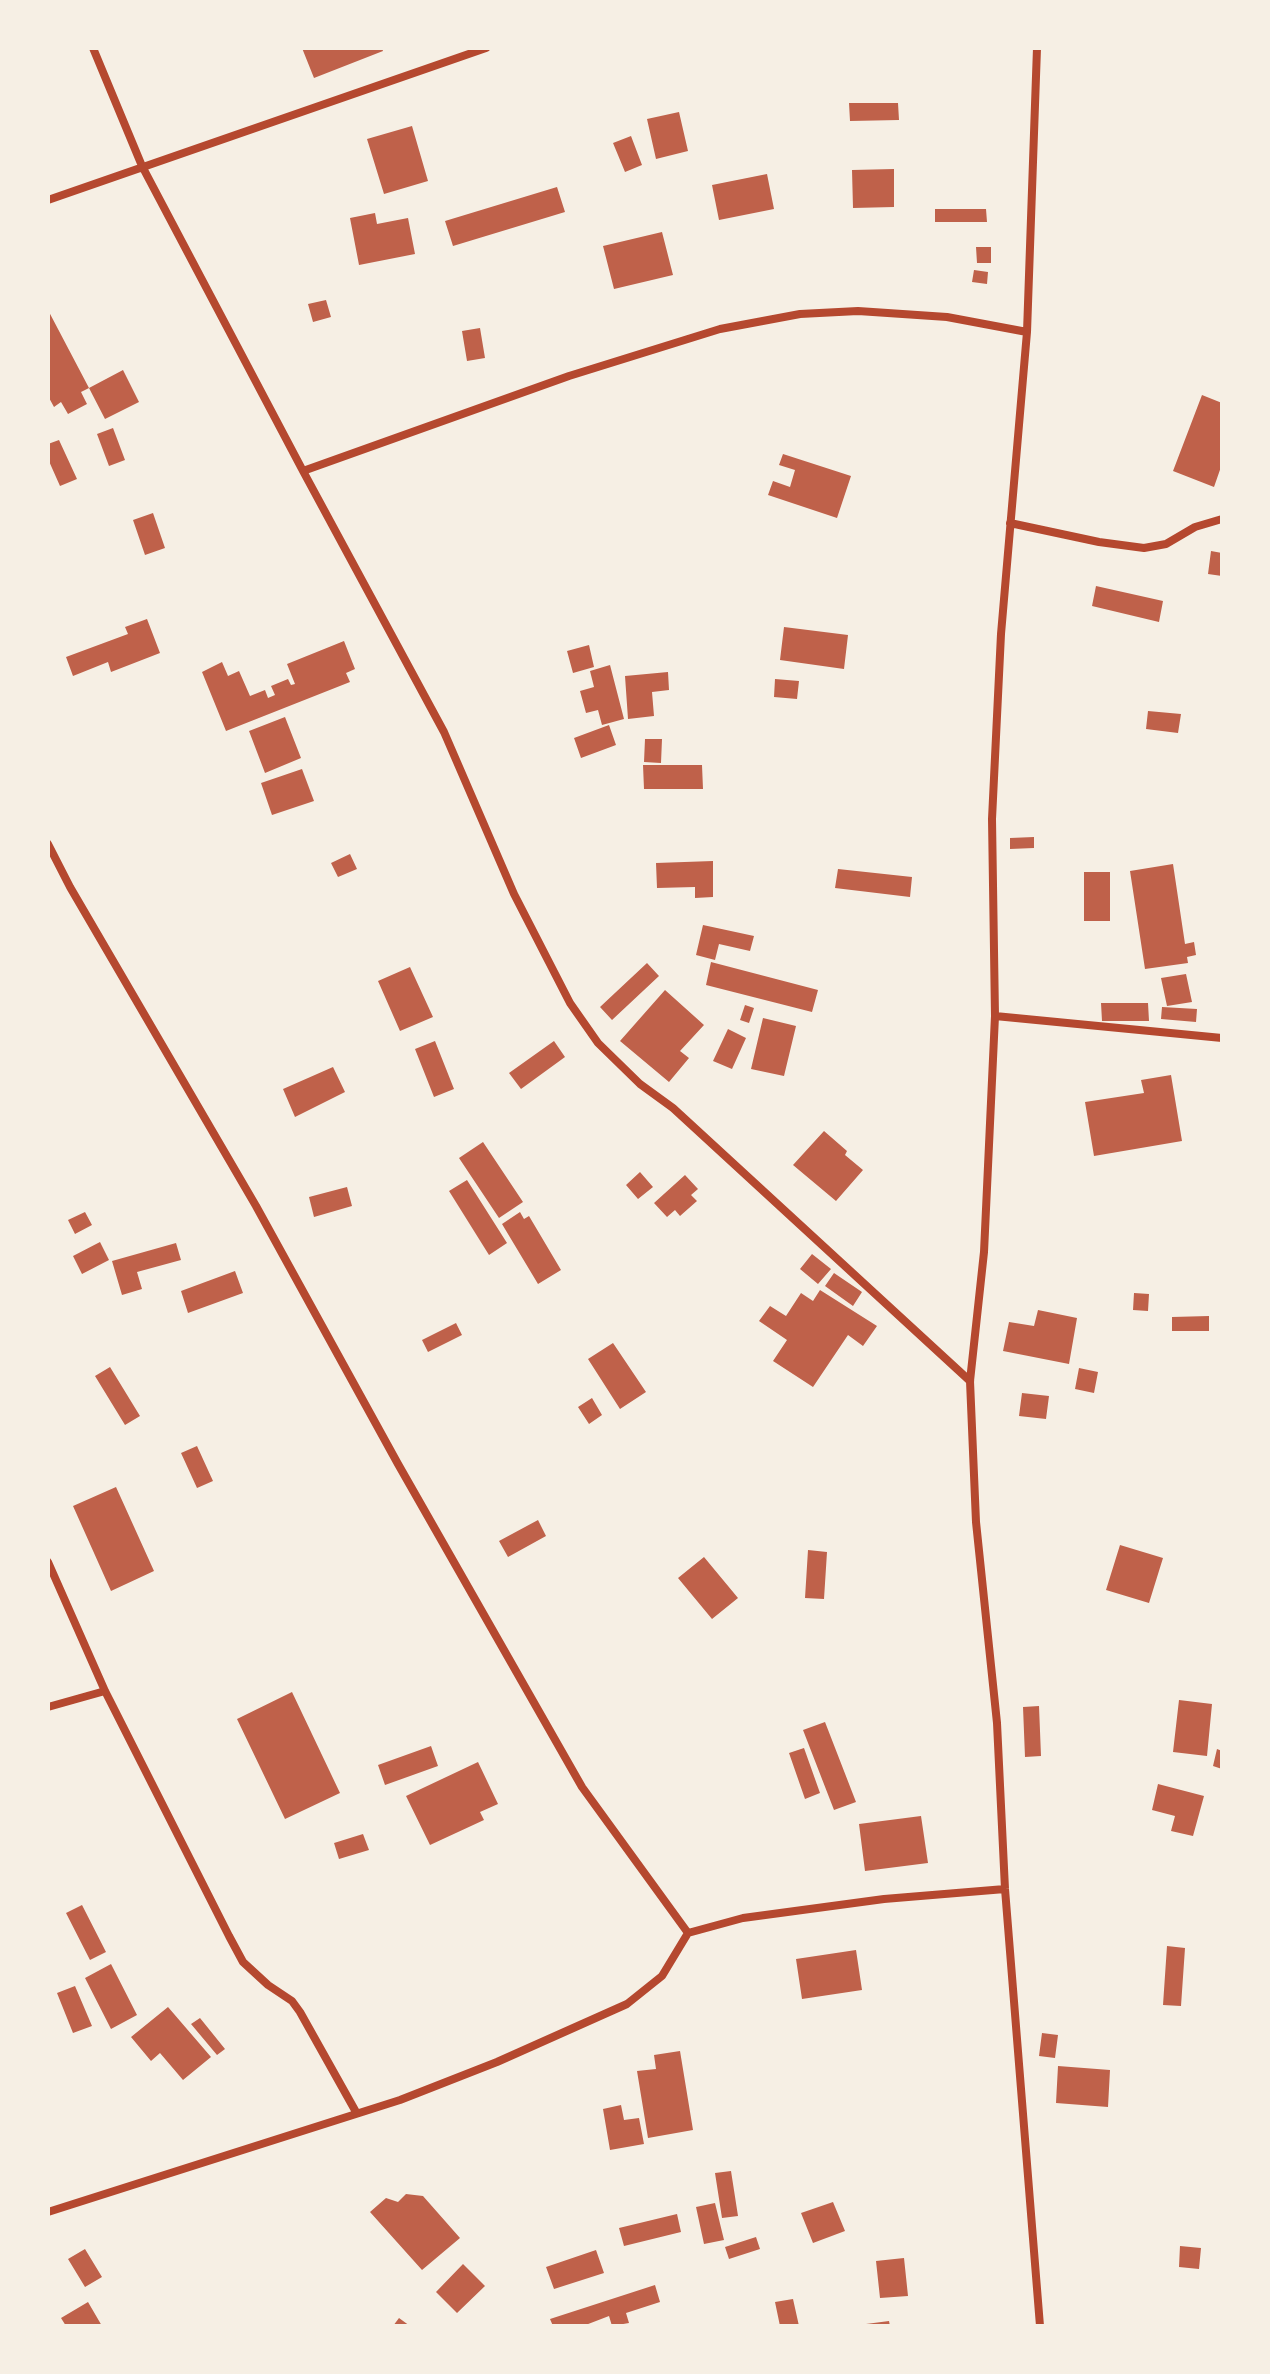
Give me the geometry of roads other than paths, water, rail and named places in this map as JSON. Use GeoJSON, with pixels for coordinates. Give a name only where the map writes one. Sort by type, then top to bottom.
{"type":"FeatureCollection","features":[{"type":"Feature","properties":{"kind":"street"},"geometry":{"type":"LineString","coordinates":[[93,48],[142,166],[444,732],[514,894],[570,1003],[598,1043],[640,1084],[673,1108],[970,1381]]}},
{"type":"Feature","properties":{"kind":"street"},"geometry":{"type":"LineString","coordinates":[[48,200],[486,48]]}},
{"type":"Feature","properties":{"kind":"street"},"geometry":{"type":"LineString","coordinates":[[1037,48],[1027,332],[1001,634],[992,819],[995,1016],[984,1252],[970,1381],[976,1522],[997,1723],[1005,1889],[1040,2326]]}},
{"type":"Feature","properties":{"kind":"street"},"geometry":{"type":"LineString","coordinates":[[303,471],[569,376],[720,329],[800,314],[858,311],[947,317],[1027,332]]}},
{"type":"Feature","properties":{"kind":"street"},"geometry":{"type":"LineString","coordinates":[[1010,523],[1144,548],[1166,544],[1195,527],[1222,519]]}},
{"type":"Feature","properties":{"kind":"street"},"geometry":{"type":"LineString","coordinates":[[48,844],[256,1206],[582,1787],[688,1933]]}},
{"type":"Feature","properties":{"kind":"street"},"geometry":{"type":"LineString","coordinates":[[995,1016],[1222,1038]]}},
{"type":"Feature","properties":{"kind":"street"},"geometry":{"type":"LineString","coordinates":[[48,1562],[105,1691],[243,1962],[268,1985],[292,2001],[356,2112]]}},
{"type":"Feature","properties":{"kind":"street"},"geometry":{"type":"LineString","coordinates":[[48,1707],[105,1691]]}},
{"type":"Feature","properties":{"kind":"street"},"geometry":{"type":"LineString","coordinates":[[48,2212],[445,2084],[627,2004],[662,1976],[688,1933],[743,1918],[884,1899],[1005,1889]]}}]}
